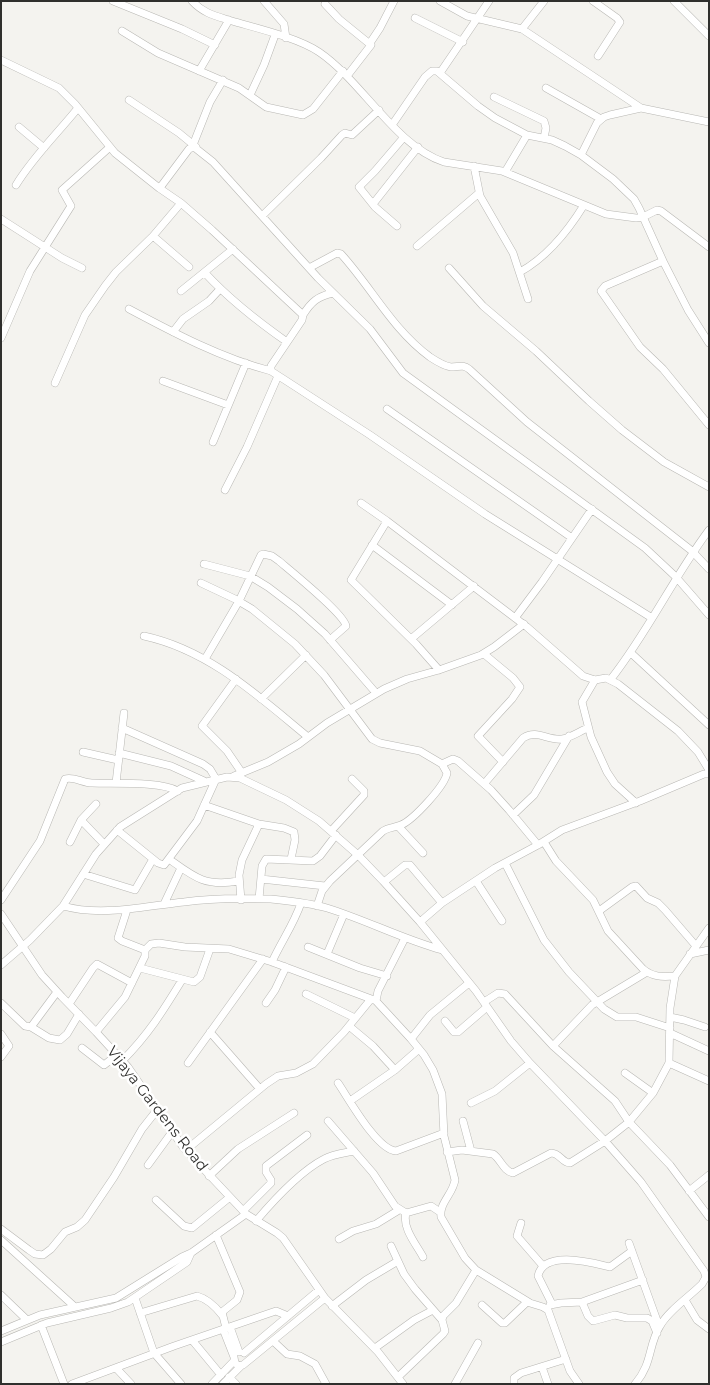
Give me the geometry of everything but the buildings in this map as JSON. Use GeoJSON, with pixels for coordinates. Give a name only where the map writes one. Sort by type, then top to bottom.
{"type":"FeatureCollection","features":[{"type":"Feature","properties":{"kind":"street"},"geometry":{"type":"LineString","coordinates":[[192,1],[208,14],[286,38],[317,51],[345,73],[404,137],[436,159],[505,172],[606,214],[636,218],[661,211],[709,247]]}},
{"type":"Feature","properties":{"kind":"street"},"geometry":{"type":"LineString","coordinates":[[264,1],[284,24],[286,38]]}},
{"type":"Feature","properties":{"kind":"street"},"geometry":{"type":"LineString","coordinates":[[122,31],[158,53],[223,80],[250,95],[266,107],[305,115],[370,49],[370,43],[394,1]]}},
{"type":"Feature","properties":{"kind":"street"},"geometry":{"type":"LineString","coordinates":[[440,1],[467,16],[522,29],[641,108],[709,122]]}},
{"type":"Feature","properties":{"kind":"street"},"geometry":{"type":"LineString","coordinates":[[440,73],[490,1]]}},
{"type":"Feature","properties":{"kind":"street"},"geometry":{"type":"LineString","coordinates":[[522,29],[544,1]]}},
{"type":"Feature","properties":{"kind":"street"},"geometry":{"type":"LineString","coordinates":[[592,1],[620,22],[598,56]]}},
{"type":"Feature","properties":{"kind":"street"},"geometry":{"type":"LineString","coordinates":[[674,1],[709,36]]}},
{"type":"Feature","properties":{"kind":"street"},"geometry":{"type":"LineString","coordinates":[[118,2],[215,45]]}},
{"type":"Feature","properties":{"kind":"street"},"geometry":{"type":"LineString","coordinates":[[325,4],[339,19],[370,43]]}},
{"type":"Feature","properties":{"kind":"street"},"geometry":{"type":"LineString","coordinates":[[415,18],[463,42]]}},
{"type":"Feature","properties":{"kind":"street"},"geometry":{"type":"LineString","coordinates":[[199,71],[229,20]]}},
{"type":"Feature","properties":{"kind":"street"},"geometry":{"type":"LineString","coordinates":[[250,95],[275,35]]}},
{"type":"Feature","properties":{"kind":"street"},"geometry":{"type":"LineString","coordinates":[[1,60],[59,88],[110,147],[159,188],[181,203],[303,315]]}},
{"type":"Feature","properties":{"kind":"street"},"geometry":{"type":"LineString","coordinates":[[392,125],[425,77],[434,71],[440,73],[495,118],[527,135],[544,138],[581,154],[613,179],[634,200],[688,310],[709,343]]}},
{"type":"Feature","properties":{"kind":"street"},"geometry":{"type":"LineString","coordinates":[[159,188],[189,149],[195,146],[210,102],[223,80]]}},
{"type":"Feature","properties":{"kind":"street"},"geometry":{"type":"LineString","coordinates":[[546,88],[601,119]]}},
{"type":"Feature","properties":{"kind":"street"},"geometry":{"type":"LineString","coordinates":[[494,97],[544,121],[546,128],[544,138]]}},
{"type":"Feature","properties":{"kind":"street"},"geometry":{"type":"LineString","coordinates":[[129,100],[179,133],[213,162],[309,268],[370,329],[398,368],[408,377],[645,548],[676,578],[709,615]]}},
{"type":"Feature","properties":{"kind":"street"},"geometry":{"type":"LineString","coordinates":[[16,185],[32,160],[78,108]]}},
{"type":"Feature","properties":{"kind":"street"},"geometry":{"type":"LineString","coordinates":[[581,154],[601,119],[641,108]]}},
{"type":"Feature","properties":{"kind":"street"},"geometry":{"type":"LineString","coordinates":[[262,216],[342,135],[345,133],[352,135],[378,110]]}},
{"type":"Feature","properties":{"kind":"street"},"geometry":{"type":"LineString","coordinates":[[19,127],[44,148]]}},
{"type":"Feature","properties":{"kind":"street"},"geometry":{"type":"LineString","coordinates":[[505,172],[527,135]]}},
{"type":"Feature","properties":{"kind":"street"},"geometry":{"type":"LineString","coordinates":[[397,226],[359,189],[359,185],[375,171],[404,137]]}},
{"type":"Feature","properties":{"kind":"street"},"geometry":{"type":"LineString","coordinates":[[1,338],[24,284],[45,246],[71,206],[62,190],[110,147]]}},
{"type":"Feature","properties":{"kind":"street"},"geometry":{"type":"LineString","coordinates":[[373,204],[418,147]]}},
{"type":"Feature","properties":{"kind":"street"},"geometry":{"type":"LineString","coordinates":[[474,166],[483,204],[513,253],[528,299]]}},
{"type":"Feature","properties":{"kind":"street"},"geometry":{"type":"LineString","coordinates":[[417,246],[479,193]]}},
{"type":"Feature","properties":{"kind":"street"},"geometry":{"type":"LineString","coordinates":[[54,383],[80,326],[94,302],[111,278],[153,236],[181,203]]}},
{"type":"Feature","properties":{"kind":"street"},"geometry":{"type":"LineString","coordinates":[[520,272],[534,264],[554,245],[572,224],[584,205]]}},
{"type":"Feature","properties":{"kind":"street"},"geometry":{"type":"LineString","coordinates":[[1,219],[62,258],[82,268]]}},
{"type":"Feature","properties":{"kind":"street"},"geometry":{"type":"LineString","coordinates":[[153,236],[189,267]]}},
{"type":"Feature","properties":{"kind":"street"},"geometry":{"type":"LineString","coordinates":[[181,291],[233,249]]}},
{"type":"Feature","properties":{"kind":"street"},"geometry":{"type":"LineString","coordinates":[[309,268],[337,254],[341,254],[371,290],[388,316],[412,342],[440,363],[452,367],[461,365],[470,369],[527,422],[692,551],[709,570]]}},
{"type":"Feature","properties":{"kind":"street"},"geometry":{"type":"LineString","coordinates":[[663,260],[605,286],[601,290],[640,346],[664,369],[709,425]]}},
{"type":"Feature","properties":{"kind":"street"},"geometry":{"type":"LineString","coordinates":[[449,268],[483,306],[536,351],[622,430],[664,462],[709,487]]}},
{"type":"Feature","properties":{"kind":"street"},"geometry":{"type":"LineString","coordinates":[[205,273],[250,316],[287,342]]}},
{"type":"Feature","properties":{"kind":"street"},"geometry":{"type":"LineString","coordinates":[[173,332],[183,319],[208,301],[220,289]]}},
{"type":"Feature","properties":{"kind":"street"},"geometry":{"type":"LineString","coordinates":[[271,371],[271,366],[313,301],[333,293]]}},
{"type":"Feature","properties":{"kind":"street"},"geometry":{"type":"LineString","coordinates":[[129,309],[173,332],[246,363],[271,371],[370,435],[485,514],[652,618]]}},
{"type":"Feature","properties":{"kind":"street"},"geometry":{"type":"LineString","coordinates":[[213,442],[246,363]]}},
{"type":"Feature","properties":{"kind":"street"},"geometry":{"type":"LineString","coordinates":[[225,490],[247,447],[278,376]]}},
{"type":"Feature","properties":{"kind":"street"},"geometry":{"type":"LineString","coordinates":[[163,381],[228,405]]}},
{"type":"Feature","properties":{"kind":"street"},"geometry":{"type":"LineString","coordinates":[[387,409],[572,538]]}},
{"type":"Feature","properties":{"kind":"street"},"geometry":{"type":"LineString","coordinates":[[361,503],[524,624],[583,676],[595,680],[606,678],[611,680],[678,731],[698,752],[709,770]]}},
{"type":"Feature","properties":{"kind":"street"},"geometry":{"type":"LineString","coordinates":[[515,618],[592,509]]}},
{"type":"Feature","properties":{"kind":"street"},"geometry":{"type":"LineString","coordinates":[[387,521],[351,580],[352,584],[411,639],[438,670]]}},
{"type":"Feature","properties":{"kind":"street"},"geometry":{"type":"LineString","coordinates":[[611,680],[631,653],[692,551],[709,530]]}},
{"type":"Feature","properties":{"kind":"street"},"geometry":{"type":"LineString","coordinates":[[372,544],[452,605]]}},
{"type":"Feature","properties":{"kind":"street"},"geometry":{"type":"LineString","coordinates":[[204,659],[239,601],[250,576],[263,554],[272,556],[279,561],[325,601],[344,621],[346,626],[330,640]]}},
{"type":"Feature","properties":{"kind":"street"},"geometry":{"type":"LineString","coordinates":[[204,564],[250,576],[268,587],[330,640],[376,693]]}},
{"type":"Feature","properties":{"kind":"street"},"geometry":{"type":"LineString","coordinates":[[201,584],[239,601],[306,655],[324,674],[372,739],[380,743],[420,751],[442,764],[447,773],[438,789],[408,821],[382,831],[325,886],[317,906]]}},
{"type":"Feature","properties":{"kind":"street"},"geometry":{"type":"LineString","coordinates":[[411,639],[474,586]]}},
{"type":"Feature","properties":{"kind":"street"},"geometry":{"type":"LineString","coordinates":[[1,965],[63,906],[104,844],[128,820],[178,791],[204,781],[234,776],[268,762],[376,693],[407,679],[484,654],[524,624]]}},
{"type":"Feature","properties":{"kind":"street"},"geometry":{"type":"LineString","coordinates":[[144,636],[174,644],[204,659],[236,679],[308,737]]}},
{"type":"Feature","properties":{"kind":"street"},"geometry":{"type":"LineString","coordinates":[[631,653],[709,725]]}},
{"type":"Feature","properties":{"kind":"street"},"geometry":{"type":"LineString","coordinates":[[484,654],[513,678],[520,688],[478,736],[503,762]]}},
{"type":"Feature","properties":{"kind":"street"},"geometry":{"type":"LineString","coordinates":[[261,699],[306,655]]}},
{"type":"Feature","properties":{"kind":"street"},"geometry":{"type":"LineString","coordinates":[[236,679],[202,726],[227,751],[242,773]]}},
{"type":"Feature","properties":{"kind":"street"},"geometry":{"type":"LineString","coordinates":[[595,680],[582,702],[588,728],[610,777],[636,803]]}},
{"type":"Feature","properties":{"kind":"street"},"geometry":{"type":"LineString","coordinates":[[116,784],[124,713]]}},
{"type":"Feature","properties":{"kind":"street"},"geometry":{"type":"LineString","coordinates":[[122,728],[204,764],[210,769],[216,779]]}},
{"type":"Feature","properties":{"kind":"street"},"geometry":{"type":"LineString","coordinates":[[484,784],[528,735],[539,734],[562,739],[588,728]]}},
{"type":"Feature","properties":{"kind":"street"},"geometry":{"type":"LineString","coordinates":[[513,815],[534,795],[569,736]]}},
{"type":"Feature","properties":{"kind":"street"},"geometry":{"type":"LineString","coordinates":[[83,752],[118,756],[171,766],[204,781]]}},
{"type":"Feature","properties":{"kind":"street"},"geometry":{"type":"LineString","coordinates":[[442,764],[455,759],[484,784],[593,900],[608,931],[647,972],[659,977],[675,976]]}},
{"type":"Feature","properties":{"kind":"street"},"geometry":{"type":"LineString","coordinates":[[420,922],[442,904],[476,881],[572,825],[636,803],[704,774],[709,774]]}},
{"type":"Feature","properties":{"kind":"street"},"geometry":{"type":"LineString","coordinates":[[234,776],[286,800],[319,821],[358,855],[384,882],[420,922],[469,983],[511,1041],[641,1182],[704,1271],[707,1277],[702,1284],[658,1330],[648,1364],[640,1382]]}},
{"type":"Feature","properties":{"kind":"street"},"geometry":{"type":"LineString","coordinates":[[1,900],[40,841],[65,779],[70,778],[89,783],[167,787],[178,791]]}},
{"type":"Feature","properties":{"kind":"street"},"geometry":{"type":"LineString","coordinates":[[259,900],[262,866],[266,859],[317,860],[334,833],[364,795],[364,791],[352,778]]}},
{"type":"Feature","properties":{"kind":"street"},"geometry":{"type":"LineString","coordinates":[[117,830],[161,865],[164,865],[197,821],[216,779]]}},
{"type":"Feature","properties":{"kind":"street"},"geometry":{"type":"LineString","coordinates":[[70,842],[81,820],[96,804]]}},
{"type":"Feature","properties":{"kind":"street"},"geometry":{"type":"LineString","coordinates":[[204,805],[259,824],[284,828],[294,832],[295,840],[291,860]]}},
{"type":"Feature","properties":{"kind":"street"},"geometry":{"type":"LineString","coordinates":[[81,820],[104,844]]}},
{"type":"Feature","properties":{"kind":"street"},"geometry":{"type":"LineString","coordinates":[[241,900],[238,881],[242,860],[259,824]]}},
{"type":"Feature","properties":{"kind":"street"},"geometry":{"type":"LineString","coordinates":[[398,826],[423,852]]}},
{"type":"Feature","properties":{"kind":"street"},"geometry":{"type":"LineString","coordinates":[[83,874],[135,890],[153,859]]}},
{"type":"Feature","properties":{"kind":"street"},"geometry":{"type":"LineString","coordinates":[[169,859],[195,878],[205,881],[238,881]]}},
{"type":"Feature","properties":{"kind":"street"},"geometry":{"type":"LineString","coordinates":[[505,863],[544,940],[569,972],[604,1009],[617,1017],[636,1018],[670,1030],[709,1051]]}},
{"type":"Feature","properties":{"kind":"street"},"geometry":{"type":"LineString","coordinates":[[384,882],[406,865],[410,865],[442,904]]}},
{"type":"Feature","properties":{"kind":"street"},"geometry":{"type":"LineString","coordinates":[[164,904],[181,868]]}},
{"type":"Feature","properties":{"kind":"street"},"geometry":{"type":"LineString","coordinates":[[261,879],[325,886]]}},
{"type":"Feature","properties":{"kind":"street"},"geometry":{"type":"LineString","coordinates":[[476,881],[502,921]]}},
{"type":"Feature","properties":{"kind":"street"},"geometry":{"type":"LineString","coordinates":[[599,911],[636,886],[647,898],[658,903],[696,946]]}},
{"type":"Feature","properties":{"kind":"street"},"geometry":{"type":"LineString","coordinates":[[63,906],[78,909],[126,910],[186,901],[259,900],[300,903],[344,914],[442,950]]}},
{"type":"Feature","properties":{"kind":"street"},"geometry":{"type":"LineString","coordinates":[[272,962],[281,942],[296,918],[300,903]]}},
{"type":"Feature","properties":{"kind":"street"},"geometry":{"type":"LineString","coordinates":[[126,910],[118,938],[145,950]]}},
{"type":"Feature","properties":{"kind":"street","name":"Vijaya Gardens Road"},"geometry":{"type":"LineString","coordinates":[[1,914],[4,926],[22,946],[57,992],[122,1061],[186,1150],[244,1212],[283,1238],[325,1298],[375,1348],[399,1381]]}},
{"type":"Feature","properties":{"kind":"street"},"geometry":{"type":"LineString","coordinates":[[327,954],[344,914]]}},
{"type":"Feature","properties":{"kind":"street"},"geometry":{"type":"LineString","coordinates":[[447,1152],[472,1151],[496,1155],[507,1171],[513,1174],[551,1153],[570,1163],[605,1141],[629,1122],[653,1093],[669,1063],[670,1017],[675,976],[709,928]]}},
{"type":"Feature","properties":{"kind":"street"},"geometry":{"type":"LineString","coordinates":[[186,1150],[278,1076],[296,1073],[313,1064],[374,1000],[405,938]]}},
{"type":"Feature","properties":{"kind":"street"},"geometry":{"type":"LineString","coordinates":[[96,1032],[125,997],[140,968],[145,956],[145,950],[151,944],[159,943],[185,948],[229,949],[272,962],[374,1000],[419,1049],[433,1070],[442,1094],[444,1133],[455,1180],[454,1187],[440,1212],[452,1238],[465,1258],[476,1270],[527,1302],[543,1306],[548,1310],[570,1371],[579,1384]]}},
{"type":"Feature","properties":{"kind":"street"},"geometry":{"type":"LineString","coordinates":[[308,947],[360,968],[387,976]]}},
{"type":"Feature","properties":{"kind":"street"},"geometry":{"type":"LineString","coordinates":[[140,968],[194,982],[197,980],[210,948]]}},
{"type":"Feature","properties":{"kind":"street"},"geometry":{"type":"LineString","coordinates":[[690,954],[709,950]]}},
{"type":"Feature","properties":{"kind":"street"},"geometry":{"type":"LineString","coordinates":[[188,1063],[263,959]]}},
{"type":"Feature","properties":{"kind":"street"},"geometry":{"type":"LineString","coordinates":[[69,1004],[92,968],[97,964],[132,983]]}},
{"type":"Feature","properties":{"kind":"street"},"geometry":{"type":"LineString","coordinates":[[266,1002],[275,990],[286,967]]}},
{"type":"Feature","properties":{"kind":"street"},"geometry":{"type":"LineString","coordinates":[[553,1046],[598,1001],[647,972]]}},
{"type":"Feature","properties":{"kind":"street"},"geometry":{"type":"LineString","coordinates":[[122,1061],[142,1041],[154,1025],[182,980]]}},
{"type":"Feature","properties":{"kind":"street"},"geometry":{"type":"LineString","coordinates":[[411,1040],[430,1015],[469,983]]}},
{"type":"Feature","properties":{"kind":"street"},"geometry":{"type":"LineString","coordinates":[[30,1028],[57,992]]}},
{"type":"Feature","properties":{"kind":"street"},"geometry":{"type":"LineString","coordinates":[[445,1021],[454,1032],[458,1032],[498,993],[505,994],[553,1046],[611,1098],[629,1122],[670,1165],[709,1217]]}},
{"type":"Feature","properties":{"kind":"street"},"geometry":{"type":"LineString","coordinates":[[306,994],[355,1018]]}},
{"type":"Feature","properties":{"kind":"street"},"geometry":{"type":"LineString","coordinates":[[1,1004],[25,1026],[50,1038],[60,1040],[67,1034],[79,1014]]}},
{"type":"Feature","properties":{"kind":"street"},"geometry":{"type":"LineString","coordinates":[[670,1017],[705,1027]]}},
{"type":"Feature","properties":{"kind":"street"},"geometry":{"type":"LineString","coordinates":[[349,1026],[373,1046],[395,1070]]}},
{"type":"Feature","properties":{"kind":"street"},"geometry":{"type":"LineString","coordinates":[[210,1032],[260,1089]]}},
{"type":"Feature","properties":{"kind":"street"},"geometry":{"type":"LineString","coordinates":[[1,1034],[9,1046],[1,1057]]}},
{"type":"Feature","properties":{"kind":"street"},"geometry":{"type":"LineString","coordinates":[[82,1048],[104,1065],[117,1055]]}},
{"type":"Feature","properties":{"kind":"street"},"geometry":{"type":"LineString","coordinates":[[350,1101],[395,1070],[419,1049]]}},
{"type":"Feature","properties":{"kind":"street"},"geometry":{"type":"LineString","coordinates":[[471,1103],[501,1087],[530,1063]]}},
{"type":"Feature","properties":{"kind":"street"},"geometry":{"type":"LineString","coordinates":[[669,1063],[709,1081]]}},
{"type":"Feature","properties":{"kind":"street"},"geometry":{"type":"LineString","coordinates":[[625,1072],[653,1093]]}},
{"type":"Feature","properties":{"kind":"street"},"geometry":{"type":"LineString","coordinates":[[338,1083],[375,1136],[389,1150],[396,1151],[444,1133]]}},
{"type":"Feature","properties":{"kind":"street"},"geometry":{"type":"LineString","coordinates":[[1,1229],[35,1254],[43,1255],[48,1252],[65,1232],[85,1220],[114,1177],[142,1129],[157,1110]]}},
{"type":"Feature","properties":{"kind":"street"},"geometry":{"type":"LineString","coordinates":[[210,1176],[238,1149],[294,1113]]}},
{"type":"Feature","properties":{"kind":"street"},"geometry":{"type":"LineString","coordinates":[[328,1121],[380,1181],[395,1206],[402,1211],[407,1227],[423,1256]]}},
{"type":"Feature","properties":{"kind":"street"},"geometry":{"type":"LineString","coordinates":[[463,1121],[472,1151]]}},
{"type":"Feature","properties":{"kind":"street"},"geometry":{"type":"LineString","coordinates":[[148,1165],[172,1132]]}},
{"type":"Feature","properties":{"kind":"street"},"geometry":{"type":"LineString","coordinates":[[1,1331],[27,1320],[116,1298],[182,1256],[191,1253],[244,1212],[271,1183],[272,1180],[265,1170],[266,1166],[307,1135]]}},
{"type":"Feature","properties":{"kind":"street"},"geometry":{"type":"LineString","coordinates":[[256,1221],[280,1195],[320,1160],[354,1151]]}},
{"type":"Feature","properties":{"kind":"street"},"geometry":{"type":"LineString","coordinates":[[689,1191],[709,1175]]}},
{"type":"Feature","properties":{"kind":"street"},"geometry":{"type":"LineString","coordinates":[[156,1200],[184,1226],[192,1228],[230,1197]]}},
{"type":"Feature","properties":{"kind":"street"},"geometry":{"type":"LineString","coordinates":[[339,1239],[352,1231],[376,1224],[402,1211],[431,1206],[440,1212]]}},
{"type":"Feature","properties":{"kind":"street"},"geometry":{"type":"LineString","coordinates":[[521,1223],[517,1236],[543,1266]]}},
{"type":"Feature","properties":{"kind":"street"},"geometry":{"type":"LineString","coordinates":[[216,1235],[240,1292],[237,1300],[222,1312],[222,1315]]}},
{"type":"Feature","properties":{"kind":"street"},"geometry":{"type":"LineString","coordinates":[[1,1240],[75,1307]]}},
{"type":"Feature","properties":{"kind":"street"},"geometry":{"type":"LineString","coordinates":[[629,1243],[644,1280],[658,1330]]}},
{"type":"Feature","properties":{"kind":"street"},"geometry":{"type":"LineString","coordinates":[[391,1246],[404,1274],[442,1320],[445,1328],[443,1334],[399,1381]]}},
{"type":"Feature","properties":{"kind":"street"},"geometry":{"type":"LineString","coordinates":[[552,1304],[538,1276],[543,1266],[549,1262],[566,1260],[610,1267],[632,1251]]}},
{"type":"Feature","properties":{"kind":"street"},"geometry":{"type":"LineString","coordinates":[[1,1342],[41,1324],[111,1308],[135,1298],[187,1262],[191,1253]]}},
{"type":"Feature","properties":{"kind":"street"},"geometry":{"type":"LineString","coordinates":[[332,1306],[366,1280],[398,1261]]}},
{"type":"Feature","properties":{"kind":"street"},"geometry":{"type":"LineString","coordinates":[[442,1320],[443,1316],[456,1303],[476,1270]]}},
{"type":"Feature","properties":{"kind":"street"},"geometry":{"type":"LineString","coordinates":[[543,1306],[582,1302],[644,1280]]}},
{"type":"Feature","properties":{"kind":"street"},"geometry":{"type":"LineString","coordinates":[[212,1384],[238,1356],[319,1290]]}},
{"type":"Feature","properties":{"kind":"street"},"geometry":{"type":"LineString","coordinates":[[1,1295],[27,1320]]}},
{"type":"Feature","properties":{"kind":"street"},"geometry":{"type":"LineString","coordinates":[[140,1313],[192,1296],[203,1298],[216,1307],[222,1315],[238,1356],[237,1365],[244,1364],[248,1358],[238,1356]]}},
{"type":"Feature","properties":{"kind":"street"},"geometry":{"type":"LineString","coordinates":[[135,1298],[154,1353],[181,1384]]}},
{"type":"Feature","properties":{"kind":"street"},"geometry":{"type":"LineString","coordinates":[[223,1384],[244,1364],[325,1298]]}},
{"type":"Feature","properties":{"kind":"street"},"geometry":{"type":"LineString","coordinates":[[685,1300],[697,1320],[709,1330]]}},
{"type":"Feature","properties":{"kind":"street"},"geometry":{"type":"LineString","coordinates":[[482,1305],[502,1323],[505,1323],[527,1302]]}},
{"type":"Feature","properties":{"kind":"street"},"geometry":{"type":"LineString","coordinates":[[582,1302],[588,1316],[594,1320],[616,1315],[627,1318],[647,1318],[652,1321],[658,1330]]}},
{"type":"Feature","properties":{"kind":"street"},"geometry":{"type":"LineString","coordinates":[[375,1348],[414,1320],[433,1310]]}},
{"type":"Feature","properties":{"kind":"street"},"geometry":{"type":"LineString","coordinates":[[77,1383],[154,1353],[276,1311],[288,1316]]}},
{"type":"Feature","properties":{"kind":"street"},"geometry":{"type":"LineString","coordinates":[[41,1324],[64,1384]]}},
{"type":"Feature","properties":{"kind":"street"},"geometry":{"type":"LineString","coordinates":[[192,1340],[221,1374]]}},
{"type":"Feature","properties":{"kind":"street"},"geometry":{"type":"LineString","coordinates":[[274,1340],[287,1354],[300,1356],[315,1364],[326,1384]]}},
{"type":"Feature","properties":{"kind":"street"},"geometry":{"type":"LineString","coordinates":[[457,1383],[478,1343]]}},
{"type":"Feature","properties":{"kind":"street"},"geometry":{"type":"LineString","coordinates":[[514,1384],[514,1378],[521,1373],[566,1359]]}},
{"type":"Feature","properties":{"kind":"street"},"geometry":{"type":"LineString","coordinates":[[542,1366],[548,1384]]}},
{"type":"Feature","properties":{"kind":"street"},"geometry":{"type":"LineString","coordinates":[[116,1368],[131,1384]]}},
{"type":"Feature","properties":{"kind":"street"},"geometry":{"type":"LineString","coordinates":[[229,1377],[236,1384]]}}]}
